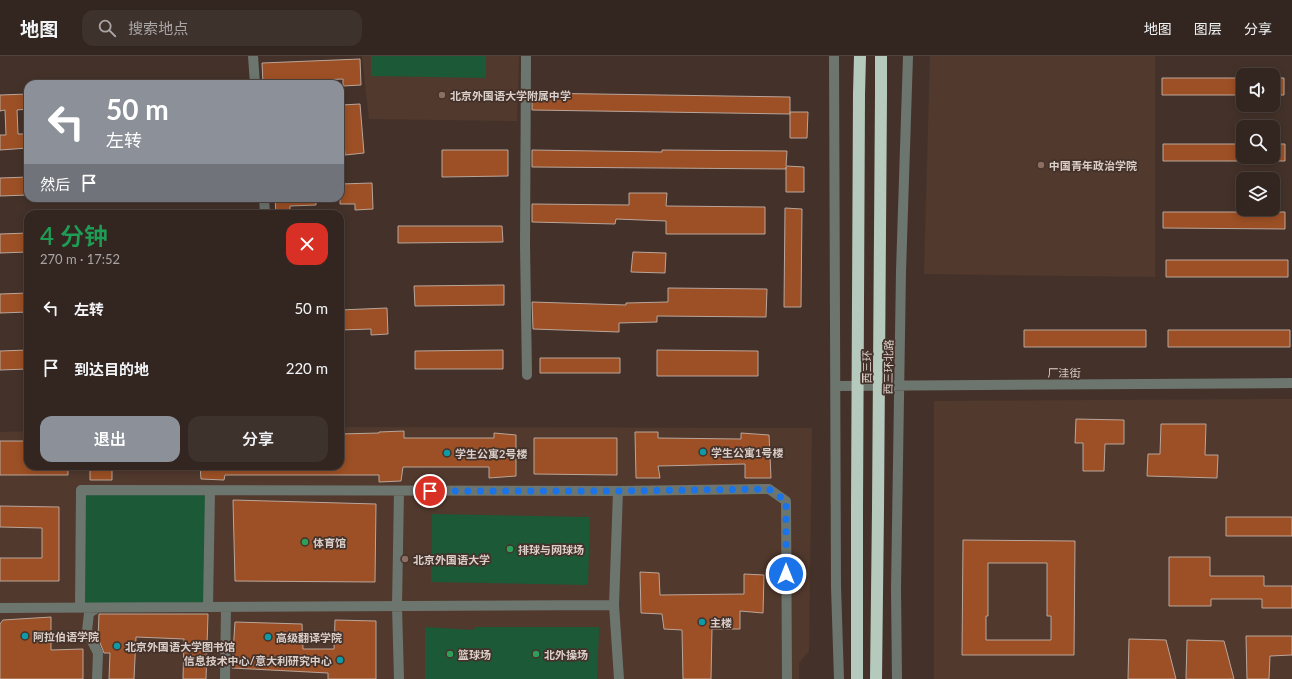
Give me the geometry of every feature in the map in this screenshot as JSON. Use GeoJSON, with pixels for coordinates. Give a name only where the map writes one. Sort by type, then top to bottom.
{"type":"FeatureCollection","features":[{"type":"Feature","properties":{"kind":"highway","name":"西三环"},"geometry":{"type":"LineString","coordinates":[[857,679],[860,56]]}},
{"type":"Feature","properties":{"kind":"highway","name":"西三环"},"geometry":{"type":"LineString","coordinates":[[876,679],[881,56]]}},
{"type":"Feature","properties":{"kind":"street"},"geometry":{"type":"LineString","coordinates":[[253,56],[255,80]]}},
{"type":"Feature","properties":{"kind":"street"},"geometry":{"type":"LineString","coordinates":[[526,56],[525,244],[527,375]]}},
{"type":"Feature","properties":{"kind":"street"},"geometry":{"type":"LineString","coordinates":[[834,56],[836,587],[839,679]]}},
{"type":"Feature","properties":{"kind":"street","name":"西三环北路"},"geometry":{"type":"LineString","coordinates":[[897,679],[896,589],[901,271],[908,56]]}},
{"type":"Feature","properties":{"kind":"street","name":"厂洼街"},"geometry":{"type":"LineString","coordinates":[[836,386],[1292,383]]}},
{"type":"Feature","properties":{"kind":"street"},"geometry":{"type":"LineString","coordinates":[[80,608],[81,490],[618,491],[769,489],[786,501],[787,679]]}},
{"type":"Feature","properties":{"kind":"street"},"geometry":{"type":"LineString","coordinates":[[208,607],[210,491]]}},
{"type":"Feature","properties":{"kind":"street"},"geometry":{"type":"LineString","coordinates":[[399,491],[397,606],[399,679]]}},
{"type":"Feature","properties":{"kind":"street"},"geometry":{"type":"LineString","coordinates":[[618,491],[614,605],[619,679]]}},
{"type":"Feature","properties":{"kind":"street"},"geometry":{"type":"LineString","coordinates":[[0,608],[614,605]]}},
{"type":"Feature","properties":{"kind":"street"},"geometry":{"type":"LineString","coordinates":[[225,679],[226,607]]}},
{"type":"Feature","properties":{"kind":"street"},"geometry":{"type":"LineString","coordinates":[[93,608],[94,610],[89,613],[88,631],[98,653],[97,679]]}},
{"type":"Feature","properties":{"kind":"shaded area","name":"北京外国语大学附属中学"},"geometry":{"type":"Polygon","coordinates":[[[362,56],[519,56],[517,121],[369,119],[362,56]]]}},
{"type":"Feature","properties":{"kind":"shaded area","name":"中国青年政治学院"},"geometry":{"type":"Polygon","coordinates":[[[930,56],[1155,56],[1155,277],[924,274],[930,56]]]}},
{"type":"Feature","properties":{"kind":"shaded area"},"geometry":{"type":"Polygon","coordinates":[[[1292,399],[1292,679],[934,679],[934,401],[1292,399]]]}},
{"type":"Feature","properties":{"kind":"shaded area","name":"北京外国语大学"},"geometry":{"type":"Polygon","coordinates":[[[344,427],[812,428],[809,651],[799,663],[799,679],[0,679],[0,432],[24,431],[24,470],[344,470],[344,427]]]}},
{"type":"Feature","properties":{"kind":"green space"},"geometry":{"type":"Polygon","coordinates":[[[371,56],[486,56],[486,78],[371,76],[371,56]]]}},
{"type":"Feature","properties":{"kind":"green space"},"geometry":{"type":"Polygon","coordinates":[[[85,493],[206,494],[204,604],[83,604],[85,493]]]}},
{"type":"Feature","properties":{"kind":"green space","name":"排球与网球场"},"geometry":{"type":"Polygon","coordinates":[[[432,514],[590,517],[588,585],[431,582],[432,514]]]}},
{"type":"Feature","properties":{"kind":"green space","name":"北外操场"},"geometry":{"type":"Polygon","coordinates":[[[425,627],[474,630],[475,627],[599,627],[597,679],[425,679],[425,627]]]}},
{"type":"Feature","properties":{"kind":"building"},"geometry":{"type":"Polygon","coordinates":[[[360,59],[361,85],[344,86],[343,79],[263,80],[262,63],[360,59]]]}},
{"type":"Feature","properties":{"kind":"building"},"geometry":{"type":"Polygon","coordinates":[[[1162,78],[1236,78],[1236,95],[1162,95],[1162,78]]]}},
{"type":"Feature","properties":{"kind":"building"},"geometry":{"type":"Polygon","coordinates":[[[1280,78],[1284,78],[1284,95],[1280,95],[1280,78]]]}},
{"type":"Feature","properties":{"kind":"building"},"geometry":{"type":"Polygon","coordinates":[[[532,93],[790,97],[790,114],[532,110],[532,93]]]}},
{"type":"Feature","properties":{"kind":"building"},"geometry":{"type":"Polygon","coordinates":[[[24,94],[24,109],[17,110],[18,134],[24,134],[24,148],[0,150],[0,135],[6,135],[5,110],[0,111],[0,95],[24,94]]]}},
{"type":"Feature","properties":{"kind":"building"},"geometry":{"type":"Polygon","coordinates":[[[360,104],[364,153],[345,155],[344,105],[360,104]]]}},
{"type":"Feature","properties":{"kind":"building"},"geometry":{"type":"Polygon","coordinates":[[[790,112],[808,112],[807,138],[790,138],[790,112]]]}},
{"type":"Feature","properties":{"kind":"building"},"geometry":{"type":"Polygon","coordinates":[[[1163,144],[1236,144],[1236,161],[1163,161],[1163,144]]]}},
{"type":"Feature","properties":{"kind":"building"},"geometry":{"type":"Polygon","coordinates":[[[1280,144],[1285,144],[1285,161],[1280,161],[1280,144]]]}},
{"type":"Feature","properties":{"kind":"building"},"geometry":{"type":"Polygon","coordinates":[[[442,150],[508,150],[508,176],[442,177],[442,150]]]}},
{"type":"Feature","properties":{"kind":"building"},"geometry":{"type":"Polygon","coordinates":[[[532,150],[662,152],[662,150],[787,151],[786,166],[804,167],[804,192],[786,192],[786,169],[532,167],[532,150]]]}},
{"type":"Feature","properties":{"kind":"building"},"geometry":{"type":"Polygon","coordinates":[[[24,177],[24,195],[0,196],[0,178],[24,177]]]}},
{"type":"Feature","properties":{"kind":"building"},"geometry":{"type":"Polygon","coordinates":[[[372,183],[373,209],[355,210],[355,204],[340,204],[340,202],[344,202],[344,184],[372,183]]]}},
{"type":"Feature","properties":{"kind":"building"},"geometry":{"type":"Polygon","coordinates":[[[629,193],[667,193],[666,206],[765,207],[765,234],[666,234],[666,221],[616,219],[615,224],[532,222],[532,204],[629,205],[629,193]]]}},
{"type":"Feature","properties":{"kind":"building"},"geometry":{"type":"Polygon","coordinates":[[[275,202],[316,202],[316,205],[290,206],[290,210],[276,210],[275,202]]]}},
{"type":"Feature","properties":{"kind":"building"},"geometry":{"type":"Polygon","coordinates":[[[785,208],[802,209],[801,307],[784,307],[785,208]]]}},
{"type":"Feature","properties":{"kind":"building"},"geometry":{"type":"Polygon","coordinates":[[[1163,212],[1236,212],[1236,216],[1280,216],[1280,212],[1285,212],[1285,229],[1163,228],[1163,212]]]}},
{"type":"Feature","properties":{"kind":"building"},"geometry":{"type":"Polygon","coordinates":[[[398,226],[502,226],[503,242],[398,243],[398,226]]]}},
{"type":"Feature","properties":{"kind":"building"},"geometry":{"type":"Polygon","coordinates":[[[24,233],[24,252],[0,253],[0,234],[24,233]]]}},
{"type":"Feature","properties":{"kind":"building"},"geometry":{"type":"Polygon","coordinates":[[[633,252],[666,253],[665,273],[631,272],[633,252]]]}},
{"type":"Feature","properties":{"kind":"building"},"geometry":{"type":"Polygon","coordinates":[[[1166,260],[1288,260],[1288,277],[1166,277],[1166,260]]]}},
{"type":"Feature","properties":{"kind":"building"},"geometry":{"type":"Polygon","coordinates":[[[504,285],[504,305],[415,306],[414,286],[504,285]]]}},
{"type":"Feature","properties":{"kind":"building"},"geometry":{"type":"Polygon","coordinates":[[[668,288],[767,289],[766,317],[657,316],[657,322],[619,323],[619,332],[533,329],[532,302],[626,305],[626,303],[668,302],[668,288]]]}},
{"type":"Feature","properties":{"kind":"building"},"geometry":{"type":"Polygon","coordinates":[[[24,293],[24,312],[0,313],[0,294],[24,293]]]}},
{"type":"Feature","properties":{"kind":"building"},"geometry":{"type":"Polygon","coordinates":[[[387,308],[388,334],[371,335],[371,329],[344,330],[344,310],[387,308]]]}},
{"type":"Feature","properties":{"kind":"building"},"geometry":{"type":"Polygon","coordinates":[[[1024,330],[1146,330],[1146,347],[1024,347],[1024,330]]]}},
{"type":"Feature","properties":{"kind":"building"},"geometry":{"type":"Polygon","coordinates":[[[1168,330],[1290,330],[1290,347],[1168,347],[1168,330]]]}},
{"type":"Feature","properties":{"kind":"building"},"geometry":{"type":"Polygon","coordinates":[[[24,350],[24,369],[0,370],[0,351],[24,350]]]}},
{"type":"Feature","properties":{"kind":"building"},"geometry":{"type":"Polygon","coordinates":[[[503,350],[503,369],[415,369],[415,351],[503,350]]]}},
{"type":"Feature","properties":{"kind":"building"},"geometry":{"type":"Polygon","coordinates":[[[657,350],[758,351],[758,376],[657,376],[657,350]]]}},
{"type":"Feature","properties":{"kind":"building"},"geometry":{"type":"Polygon","coordinates":[[[540,358],[620,358],[620,373],[540,373],[540,358]]]}},
{"type":"Feature","properties":{"kind":"building"},"geometry":{"type":"Polygon","coordinates":[[[1076,419],[1124,420],[1124,444],[1105,444],[1104,471],[1083,471],[1083,443],[1075,443],[1076,419]]]}},
{"type":"Feature","properties":{"kind":"building"},"geometry":{"type":"Polygon","coordinates":[[[1161,424],[1206,424],[1205,455],[1218,455],[1217,478],[1147,476],[1148,454],[1160,454],[1161,424]]]}},
{"type":"Feature","properties":{"kind":"building","name":"学生公寓2号楼"},"geometry":{"type":"Polygon","coordinates":[[[404,431],[404,438],[494,438],[494,433],[516,435],[516,476],[489,478],[489,467],[403,467],[401,481],[379,482],[379,475],[225,475],[224,480],[201,479],[200,470],[344,470],[344,434],[404,431]]]}},
{"type":"Feature","properties":{"kind":"building","name":"学生公寓1号楼"},"geometry":{"type":"Polygon","coordinates":[[[635,432],[658,432],[658,438],[741,439],[741,433],[769,435],[771,478],[745,478],[745,464],[658,466],[660,478],[636,478],[635,432]]]}},
{"type":"Feature","properties":{"kind":"building"},"geometry":{"type":"Polygon","coordinates":[[[534,438],[617,438],[617,475],[534,474],[534,438]]]}},
{"type":"Feature","properties":{"kind":"building"},"geometry":{"type":"Polygon","coordinates":[[[0,441],[24,441],[24,470],[68,470],[68,475],[0,475],[0,441]]]}},
{"type":"Feature","properties":{"kind":"building"},"geometry":{"type":"Polygon","coordinates":[[[90,470],[112,470],[112,480],[90,480],[90,470]]]}},
{"type":"Feature","properties":{"kind":"building","name":"体育馆"},"geometry":{"type":"Polygon","coordinates":[[[233,500],[376,504],[375,582],[235,581],[233,500]]]}},
{"type":"Feature","properties":{"kind":"building"},"geometry":{"type":"Polygon","coordinates":[[[0,506],[59,507],[59,581],[0,581],[0,558],[42,558],[42,528],[0,527],[0,506]]]}},
{"type":"Feature","properties":{"kind":"building"},"geometry":{"type":"Polygon","coordinates":[[[1226,517],[1292,517],[1292,536],[1226,536],[1226,517]]]}},
{"type":"Feature","properties":{"kind":"building"},"geometry":{"type":"Polygon","coordinates":[[[963,540],[1075,541],[1074,655],[962,655],[963,540]],[[988,563],[988,616],[986,616],[986,640],[1051,640],[1051,616],[1047,616],[1047,563],[988,563]]]}},
{"type":"Feature","properties":{"kind":"building"},"geometry":{"type":"Polygon","coordinates":[[[1169,557],[1210,557],[1210,576],[1264,576],[1264,586],[1292,586],[1292,608],[1262,608],[1262,599],[1211,599],[1211,606],[1169,606],[1169,557]]]}},
{"type":"Feature","properties":{"kind":"building","name":"主楼"},"geometry":{"type":"Polygon","coordinates":[[[640,572],[659,573],[660,595],[744,594],[744,574],[764,575],[763,613],[740,611],[740,629],[712,629],[711,679],[683,679],[682,630],[664,629],[662,614],[641,613],[640,572]]]}},
{"type":"Feature","properties":{"kind":"building","name":"北京外国语大学图书馆"},"geometry":{"type":"Polygon","coordinates":[[[99,614],[208,614],[206,679],[183,679],[184,639],[136,637],[134,679],[109,679],[110,653],[104,653],[98,638],[99,614]]]}},
{"type":"Feature","properties":{"kind":"building","name":"阿拉伯语学院"},"geometry":{"type":"Polygon","coordinates":[[[51,617],[51,650],[83,649],[83,679],[0,679],[0,624],[3,620],[51,617]]]}},
{"type":"Feature","properties":{"kind":"building"},"geometry":{"type":"Polygon","coordinates":[[[335,620],[376,621],[376,679],[328,679],[328,673],[232,668],[235,622],[302,624],[303,649],[334,649],[335,620]]]}},
{"type":"Feature","properties":{"kind":"building"},"geometry":{"type":"Polygon","coordinates":[[[1246,636],[1292,636],[1292,655],[1270,656],[1269,679],[1247,679],[1246,636]]]}},
{"type":"Feature","properties":{"kind":"building"},"geometry":{"type":"Polygon","coordinates":[[[1129,639],[1166,640],[1176,679],[1128,679],[1129,639]]]}},
{"type":"Feature","properties":{"kind":"building"},"geometry":{"type":"Polygon","coordinates":[[[1187,640],[1224,641],[1234,679],[1186,679],[1187,640]]]}},
{"type":"Feature","properties":{"kind":"place","name":"北京外国语大学附属中学"},"geometry":{"type":"Point","coordinates":[442,95]}},
{"type":"Feature","properties":{"kind":"place","name":"中国青年政治学院"},"geometry":{"type":"Point","coordinates":[1041,165]}},
{"type":"Feature","properties":{"kind":"place","name":"学生公寓1号楼"},"geometry":{"type":"Point","coordinates":[703,452]}},
{"type":"Feature","properties":{"kind":"place","name":"学生公寓2号楼"},"geometry":{"type":"Point","coordinates":[447,453]}},
{"type":"Feature","properties":{"kind":"place","name":"体育馆"},"geometry":{"type":"Point","coordinates":[305,542]}},
{"type":"Feature","properties":{"kind":"place","name":"排球与网球场"},"geometry":{"type":"Point","coordinates":[510,549]}},
{"type":"Feature","properties":{"kind":"place","name":"北京外国语大学"},"geometry":{"type":"Point","coordinates":[405,559]}},
{"type":"Feature","properties":{"kind":"place","name":"主楼"},"geometry":{"type":"Point","coordinates":[702,622]}},
{"type":"Feature","properties":{"kind":"place","name":"阿拉伯语学院"},"geometry":{"type":"Point","coordinates":[25,636]}},
{"type":"Feature","properties":{"kind":"place","name":"高级翻译学院"},"geometry":{"type":"Point","coordinates":[268,637]}},
{"type":"Feature","properties":{"kind":"place","name":"北京外国语大学图书馆"},"geometry":{"type":"Point","coordinates":[117,646]}},
{"type":"Feature","properties":{"kind":"place","name":"篮球场"},"geometry":{"type":"Point","coordinates":[450,654]}},
{"type":"Feature","properties":{"kind":"place","name":"北外操场"},"geometry":{"type":"Point","coordinates":[536,654]}},
{"type":"Feature","properties":{"kind":"place","name":"信息技术中心/意大利研究中心"},"geometry":{"type":"Point","coordinates":[340,660]}},
{"type":"Feature","properties":{"kind":"route"},"geometry":{"type":"LineString","coordinates":[[430,491],[769,489],[786,501],[786,574]]}}]}
